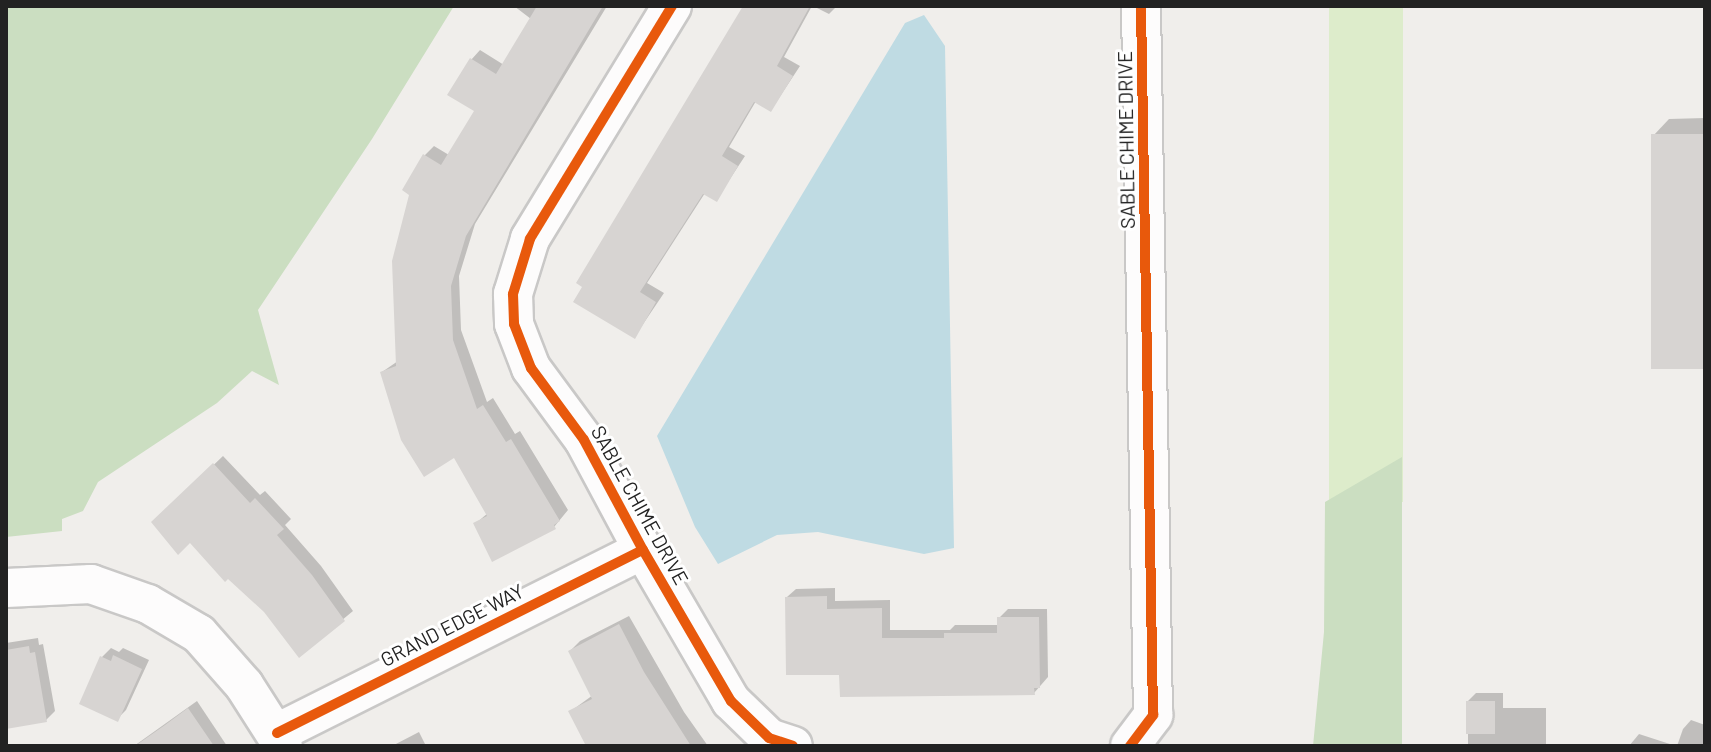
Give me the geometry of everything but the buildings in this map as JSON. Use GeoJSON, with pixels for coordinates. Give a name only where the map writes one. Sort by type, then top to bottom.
{"type":"FeatureCollection","features":[{"type":"Feature","properties":{"kind":"street","name":"SABLE CHIME DRIVE"},"geometry":{"type":"LineString","coordinates":[[672,6],[530,239],[513,294],[514,324],[531,368],[584,440],[643,550],[731,701],[769,738],[793,746]]}},
{"type":"Feature","properties":{"kind":"street","name":"SABLE CHIME DRIVE"},"geometry":{"type":"LineString","coordinates":[[1130,746],[1153,715],[1141,6]]}},
{"type":"Feature","properties":{"kind":"street","name":"GRAND EDGE WAY"},"geometry":{"type":"LineString","coordinates":[[280,740],[643,550]]}},
{"type":"Feature","properties":{"kind":"street"},"geometry":{"type":"LineString","coordinates":[[6,588],[91,584],[148,604],[199,634],[244,685],[280,740]]}},
{"type":"Feature","properties":{"kind":"green space"},"geometry":{"type":"Polygon","coordinates":[[[6,6],[454,6],[372,139],[258,310],[279,385],[252,371],[217,403],[98,482],[83,511],[62,519],[62,531],[6,537],[6,6]]]}},
{"type":"Feature","properties":{"kind":"green space"},"geometry":{"type":"Polygon","coordinates":[[[1329,6],[1403,6],[1403,502],[1329,502],[1329,6]]]}},
{"type":"Feature","properties":{"kind":"green space"},"geometry":{"type":"Polygon","coordinates":[[[1402,457],[1402,746],[1313,746],[1324,632],[1325,502],[1402,457]]]}},
{"type":"Feature","properties":{"kind":"water"},"geometry":{"type":"Polygon","coordinates":[[[924,15],[945,46],[954,548],[924,554],[818,532],[777,535],[718,564],[695,527],[657,436],[905,23],[924,15]]]}},
{"type":"Feature","properties":{"kind":"cycle path"},"geometry":{"type":"LineString","coordinates":[[672,6],[530,239],[513,294],[514,324],[531,368],[584,440],[643,550],[731,701],[769,738],[793,746]]}},
{"type":"Feature","properties":{"kind":"cycle path"},"geometry":{"type":"LineString","coordinates":[[1130,746],[1153,715],[1141,6]]}},
{"type":"Feature","properties":{"kind":"cycle path"},"geometry":{"type":"LineString","coordinates":[[277,733],[643,550]]}}]}
